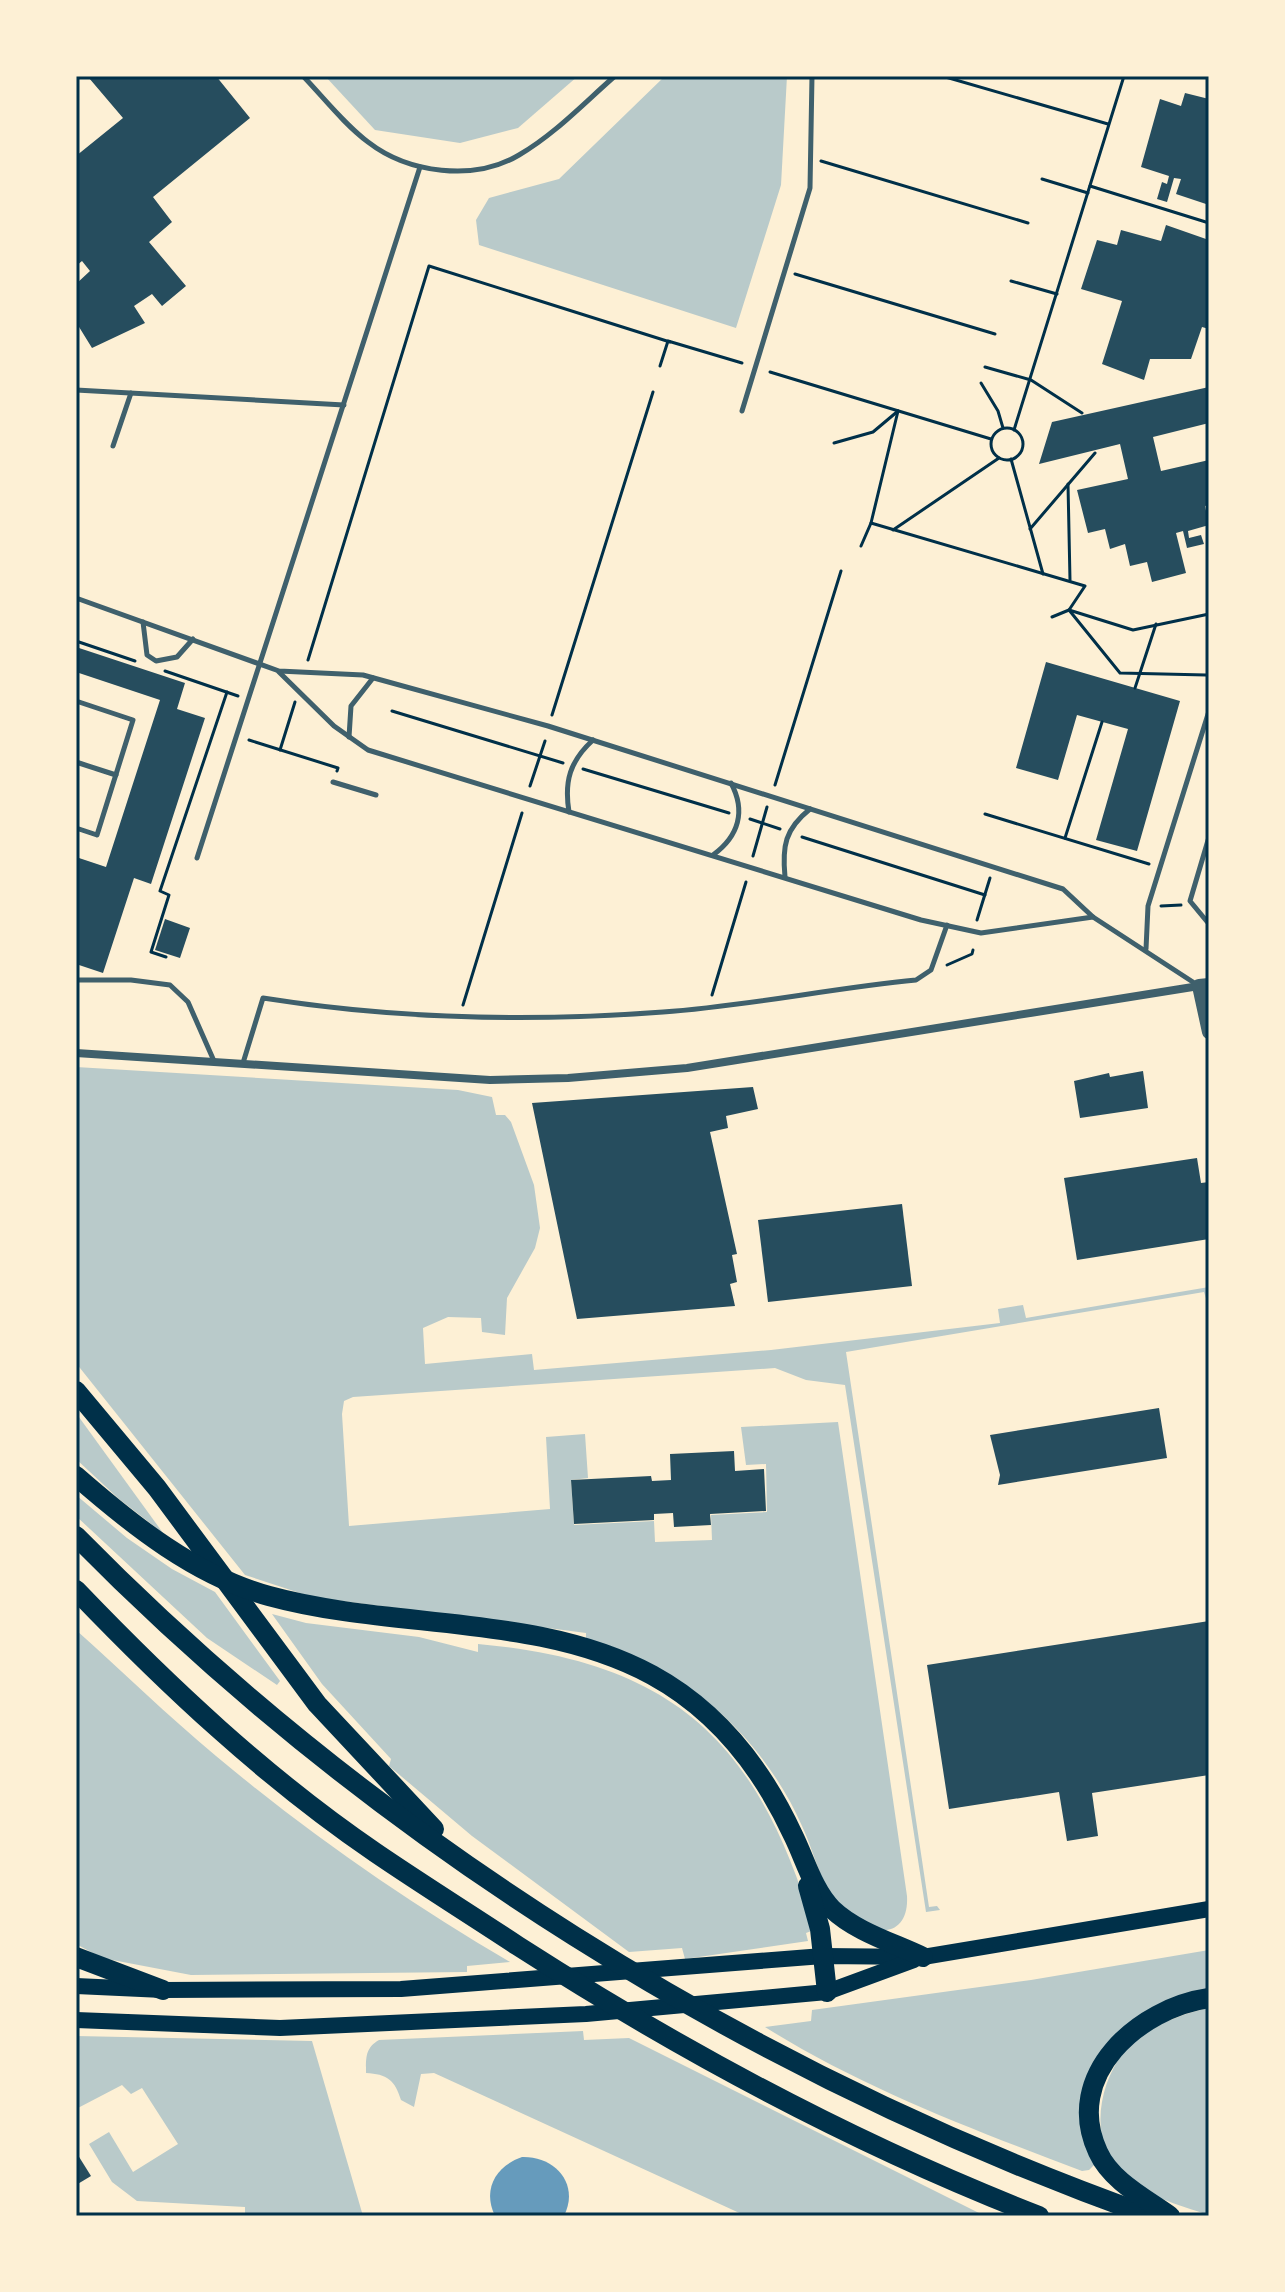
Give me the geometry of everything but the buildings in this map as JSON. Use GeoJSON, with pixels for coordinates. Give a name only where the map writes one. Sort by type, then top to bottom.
{"type":"FeatureCollection","features":[{"type":"Feature","properties":{"kind":"highway"},"geometry":{"type":"LineString","coordinates":[[76,1391],[157,1488],[317,1704],[468,1864]]}},
{"type":"Feature","properties":{"kind":"highway"},"geometry":{"type":"LineString","coordinates":[[76,1476],[159,1541],[193,1563],[267,1596],[331,1610],[571,1644],[635,1666],[692,1702],[732,1738],[770,1789],[818,1891],[832,1909],[853,1924],[923,1957]]}},
{"type":"Feature","properties":{"kind":"highway"},"geometry":{"type":"LineString","coordinates":[[76,1536],[181,1637],[281,1723],[468,1864],[650,1982],[795,2062],[1003,2159],[1150,2216]]}},
{"type":"Feature","properties":{"kind":"highway"},"geometry":{"type":"LineString","coordinates":[[81,1597],[199,1713],[292,1790],[387,1860],[593,1994],[705,2059],[828,2123],[1023,2212],[1039,2216]]}},
{"type":"Feature","properties":{"kind":"highway"},"geometry":{"type":"LineString","coordinates":[[796,1839],[823,1956],[827,1992]]}},
{"type":"Feature","properties":{"kind":"highway"},"geometry":{"type":"LineString","coordinates":[[76,1957],[163,1990]]}},
{"type":"Feature","properties":{"kind":"highway"},"geometry":{"type":"LineString","coordinates":[[1170,2216],[1118,2179],[1104,2162],[1092,2134],[1092,2092],[1100,2071],[1129,2032],[1163,2011],[1209,1998]]}},
{"type":"Feature","properties":{"kind":"main road"},"geometry":{"type":"LineString","coordinates":[[76,1986],[163,1990],[401,1989],[823,1956],[923,1957],[1209,1909]]}},
{"type":"Feature","properties":{"kind":"main road"},"geometry":{"type":"LineString","coordinates":[[76,2020],[280,2028],[586,2014],[827,1992],[923,1957]]}},
{"type":"Feature","properties":{"kind":"street"},"geometry":{"type":"LineString","coordinates":[[76,1053],[490,1080],[568,1078],[687,1068],[1204,986],[1209,1032]]}},
{"type":"Feature","properties":{"kind":"lane"},"geometry":{"type":"LineString","coordinates":[[303,76],[366,141],[391,158],[445,172],[517,157],[552,132],[615,76]]}},
{"type":"Feature","properties":{"kind":"lane"},"geometry":{"type":"LineString","coordinates":[[742,411],[810,188],[812,76]]}},
{"type":"Feature","properties":{"kind":"lane"},"geometry":{"type":"LineString","coordinates":[[197,858],[420,167]]}},
{"type":"Feature","properties":{"kind":"lane"},"geometry":{"type":"LineString","coordinates":[[76,390],[344,405]]}},
{"type":"Feature","properties":{"kind":"lane"},"geometry":{"type":"LineString","coordinates":[[113,446],[131,393]]}},
{"type":"Feature","properties":{"kind":"lane"},"geometry":{"type":"LineString","coordinates":[[76,598],[279,671],[373,678],[593,740],[1063,889],[1093,917],[1204,986]]}},
{"type":"Feature","properties":{"kind":"lane"},"geometry":{"type":"LineString","coordinates":[[143,621],[147,655],[156,661],[177,657],[193,639]]}},
{"type":"Feature","properties":{"kind":"lane"},"geometry":{"type":"LineString","coordinates":[[279,671],[349,738],[368,750],[569,812],[981,933],[1093,917]]}},
{"type":"Feature","properties":{"kind":"lane"},"geometry":{"type":"LineString","coordinates":[[349,738],[351,706],[373,678]]}},
{"type":"Feature","properties":{"kind":"lane"},"geometry":{"type":"LineString","coordinates":[[76,701],[133,720],[97,835],[76,828]]}},
{"type":"Feature","properties":{"kind":"lane"},"geometry":{"type":"LineString","coordinates":[[1146,950],[1148,906],[1209,711]]}},
{"type":"Feature","properties":{"kind":"lane"},"geometry":{"type":"LineString","coordinates":[[569,812],[566,791],[571,766],[593,740]]}},
{"type":"Feature","properties":{"kind":"lane"},"geometry":{"type":"LineString","coordinates":[[76,762],[116,775]]}},
{"type":"Feature","properties":{"kind":"lane"},"geometry":{"type":"LineString","coordinates":[[333,782],[376,795]]}},
{"type":"Feature","properties":{"kind":"lane"},"geometry":{"type":"LineString","coordinates":[[712,855],[728,844],[738,825],[739,799],[731,783]]}},
{"type":"Feature","properties":{"kind":"lane"},"geometry":{"type":"LineString","coordinates":[[785,877],[785,838],[792,825],[810,808]]}},
{"type":"Feature","properties":{"kind":"lane"},"geometry":{"type":"LineString","coordinates":[[1209,837],[1190,901],[1209,924]]}},
{"type":"Feature","properties":{"kind":"lane"},"geometry":{"type":"LineString","coordinates":[[243,1063],[263,998],[331,1008],[504,1019],[708,1007],[916,980],[931,970],[947,925]]}},
{"type":"Feature","properties":{"kind":"lane"},"geometry":{"type":"LineString","coordinates":[[76,980],[131,980],[170,985],[188,1002],[214,1061]]}},
{"type":"Feature","properties":{"kind":"path"},"geometry":{"type":"LineString","coordinates":[[942,76],[1109,124]]}},
{"type":"Feature","properties":{"kind":"path"},"geometry":{"type":"LineString","coordinates":[[1014,430],[1124,76]]}},
{"type":"Feature","properties":{"kind":"path"},"geometry":{"type":"LineString","coordinates":[[811,158],[1028,223]]}},
{"type":"Feature","properties":{"kind":"path"},"geometry":{"type":"LineString","coordinates":[[1042,179],[1088,193]]}},
{"type":"Feature","properties":{"kind":"path"},"geometry":{"type":"LineString","coordinates":[[1090,186],[1209,223]]}},
{"type":"Feature","properties":{"kind":"path"},"geometry":{"type":"LineString","coordinates":[[304,672],[429,266],[742,363]]}},
{"type":"Feature","properties":{"kind":"path"},"geometry":{"type":"LineString","coordinates":[[785,271],[995,334]]}},
{"type":"Feature","properties":{"kind":"path"},"geometry":{"type":"LineString","coordinates":[[1011,281],[1057,294]]}},
{"type":"Feature","properties":{"kind":"path"},"geometry":{"type":"LineString","coordinates":[[660,366],[670,342]]}},
{"type":"Feature","properties":{"kind":"path"},"geometry":{"type":"LineString","coordinates":[[985,367],[1031,380],[1082,413]]}},
{"type":"Feature","properties":{"kind":"path"},"geometry":{"type":"LineString","coordinates":[[770,372],[991,439]]}},
{"type":"Feature","properties":{"kind":"path"},"geometry":{"type":"LineString","coordinates":[[981,383],[998,411],[1003,428]]}},
{"type":"Feature","properties":{"kind":"path"},"geometry":{"type":"LineString","coordinates":[[552,715],[653,392]]}},
{"type":"Feature","properties":{"kind":"path"},"geometry":{"type":"LineString","coordinates":[[834,443],[873,432],[898,411]]}},
{"type":"Feature","properties":{"kind":"path"},"geometry":{"type":"LineString","coordinates":[[861,546],[871,523],[898,411]]}},
{"type":"Feature","properties":{"kind":"path"},"geometry":{"type":"LineString","coordinates":[[991,439],[1003,428]]}},
{"type":"Feature","properties":{"kind":"path"},"geometry":{"type":"LineString","coordinates":[[893,530],[999,458],[1011,459],[1022,448],[1022,438],[1014,430],[1003,428]]}},
{"type":"Feature","properties":{"kind":"path"},"geometry":{"type":"LineString","coordinates":[[991,439],[992,450],[999,458]]}},
{"type":"Feature","properties":{"kind":"path"},"geometry":{"type":"LineString","coordinates":[[1030,529],[1095,453]]}},
{"type":"Feature","properties":{"kind":"path"},"geometry":{"type":"LineString","coordinates":[[1011,459],[1043,574]]}},
{"type":"Feature","properties":{"kind":"path"},"geometry":{"type":"LineString","coordinates":[[1068,484],[1070,582]]}},
{"type":"Feature","properties":{"kind":"path"},"geometry":{"type":"LineString","coordinates":[[871,523],[1085,586],[1069,610],[1052,617]]}},
{"type":"Feature","properties":{"kind":"path"},"geometry":{"type":"LineString","coordinates":[[775,785],[841,571]]}},
{"type":"Feature","properties":{"kind":"path"},"geometry":{"type":"LineString","coordinates":[[1069,610],[1133,630],[1209,614]]}},
{"type":"Feature","properties":{"kind":"path"},"geometry":{"type":"LineString","coordinates":[[1069,610],[1120,673],[1206,675]]}},
{"type":"Feature","properties":{"kind":"path"},"geometry":{"type":"LineString","coordinates":[[1135,688],[1156,624]]}},
{"type":"Feature","properties":{"kind":"path"},"geometry":{"type":"LineString","coordinates":[[280,750],[298,691]]}},
{"type":"Feature","properties":{"kind":"path"},"geometry":{"type":"LineString","coordinates":[[166,957],[151,952],[169,895],[160,891],[227,692]]}},
{"type":"Feature","properties":{"kind":"path"},"geometry":{"type":"LineString","coordinates":[[392,711],[563,763]]}},
{"type":"Feature","properties":{"kind":"path"},"geometry":{"type":"LineString","coordinates":[[1065,838],[1102,722]]}},
{"type":"Feature","properties":{"kind":"path"},"geometry":{"type":"LineString","coordinates":[[237,736],[338,768],[333,782]]}},
{"type":"Feature","properties":{"kind":"path"},"geometry":{"type":"LineString","coordinates":[[530,786],[545,741]]}},
{"type":"Feature","properties":{"kind":"path"},"geometry":{"type":"LineString","coordinates":[[579,768],[729,813]]}},
{"type":"Feature","properties":{"kind":"path"},"geometry":{"type":"LineString","coordinates":[[753,856],[767,807]]}},
{"type":"Feature","properties":{"kind":"path"},"geometry":{"type":"LineString","coordinates":[[460,1017],[522,813]]}},
{"type":"Feature","properties":{"kind":"path"},"geometry":{"type":"LineString","coordinates":[[985,814],[1149,864]]}},
{"type":"Feature","properties":{"kind":"path"},"geometry":{"type":"LineString","coordinates":[[746,818],[780,829]]}},
{"type":"Feature","properties":{"kind":"path"},"geometry":{"type":"LineString","coordinates":[[798,835],[985,895]]}},
{"type":"Feature","properties":{"kind":"path"},"geometry":{"type":"LineString","coordinates":[[976,924],[990,878]]}},
{"type":"Feature","properties":{"kind":"path"},"geometry":{"type":"LineString","coordinates":[[708,1007],[746,882]]}},
{"type":"Feature","properties":{"kind":"path"},"geometry":{"type":"LineString","coordinates":[[1154,906],[1184,905]]}},
{"type":"Feature","properties":{"kind":"shaded area"},"geometry":{"type":"Polygon","coordinates":[[[325,76],[578,76],[518,128],[460,143],[375,130],[325,76]]]}},
{"type":"Feature","properties":{"kind":"shaded area"},"geometry":{"type":"Polygon","coordinates":[[[665,76],[787,76],[781,185],[736,328],[479,245],[476,220],[489,198],[559,179],[665,76]]]}},
{"type":"Feature","properties":{"kind":"shaded area"},"geometry":{"type":"Polygon","coordinates":[[[76,1067],[458,1090],[492,1097],[496,1115],[505,1115],[511,1122],[534,1185],[540,1228],[535,1248],[507,1298],[505,1335],[482,1332],[481,1318],[448,1317],[423,1328],[425,1364],[532,1354],[534,1370],[771,1350],[1000,1323],[998,1309],[1023,1305],[1026,1318],[1209,1287],[1209,1308],[1204,1292],[846,1352],[929,1907],[937,1906],[940,1910],[926,1912],[845,1385],[806,1380],[775,1368],[353,1397],[344,1401],[342,1414],[349,1526],[550,1509],[546,1437],[585,1434],[588,1478],[571,1480],[574,1525],[654,1521],[655,1542],[712,1540],[711,1515],[767,1512],[766,1464],[746,1465],[741,1427],[838,1422],[907,1896],[904,1918],[892,1929],[884,1930],[865,1926],[855,1920],[835,1900],[790,1802],[777,1779],[744,1736],[704,1699],[660,1670],[586,1640],[586,1633],[312,1597],[245,1575],[76,1363],[76,1067]]]}},
{"type":"Feature","properties":{"kind":"shaded area"},"geometry":{"type":"Polygon","coordinates":[[[76,1413],[163,1533],[119,1499],[76,1459],[76,1413]]]}},
{"type":"Feature","properties":{"kind":"shaded area"},"geometry":{"type":"Polygon","coordinates":[[[76,1495],[127,1538],[172,1569],[215,1592],[280,1681],[277,1685],[207,1638],[76,1516],[76,1495]]]}},
{"type":"Feature","properties":{"kind":"shaded area"},"geometry":{"type":"Polygon","coordinates":[[[272,1614],[306,1623],[419,1637],[478,1652],[478,1644],[547,1654],[606,1670],[656,1693],[699,1724],[735,1762],[766,1809],[792,1865],[814,1930],[806,1933],[808,1941],[685,1959],[682,1948],[629,1952],[472,1836],[389,1766],[391,1759],[322,1684],[272,1614]]]}},
{"type":"Feature","properties":{"kind":"shaded area"},"geometry":{"type":"Polygon","coordinates":[[[76,1630],[198,1741],[286,1812],[396,1891],[510,1962],[467,1966],[467,1972],[191,1975],[102,1958],[76,1944],[76,1630]]]}},
{"type":"Feature","properties":{"kind":"shaded area"},"geometry":{"type":"Polygon","coordinates":[[[1209,1950],[1209,1993],[1118,2036],[1084,2134],[1094,2165],[1089,2170],[1082,2171],[1001,2140],[879,2089],[765,2027],[811,2021],[812,2010],[1031,1980],[1209,1950]]]}},
{"type":"Feature","properties":{"kind":"shaded area"},"geometry":{"type":"Polygon","coordinates":[[[1209,2008],[1209,2215],[1151,2194],[1121,2173],[1104,2145],[1101,2113],[1114,2066],[1131,2044],[1162,2024],[1209,2008]]]}},
{"type":"Feature","properties":{"kind":"shaded area"},"geometry":{"type":"Polygon","coordinates":[[[583,2031],[584,2040],[629,2038],[985,2216],[746,2216],[434,2073],[421,2074],[414,2107],[401,2100],[389,2079],[366,2073],[369,2050],[379,2040],[583,2031]]]}},
{"type":"Feature","properties":{"kind":"shaded area"},"geometry":{"type":"Polygon","coordinates":[[[76,2036],[312,2041],[363,2216],[245,2216],[245,2207],[137,2201],[112,2182],[89,2144],[109,2132],[133,2172],[178,2144],[142,2088],[131,2094],[122,2085],[76,2109],[76,2036]]]}},
{"type":"Feature","properties":{"kind":"water"},"geometry":{"type":"Polygon","coordinates":[[[522,2157],[545,2161],[561,2174],[569,2193],[564,2216],[495,2216],[490,2197],[494,2180],[505,2166],[522,2157]]]}}]}
